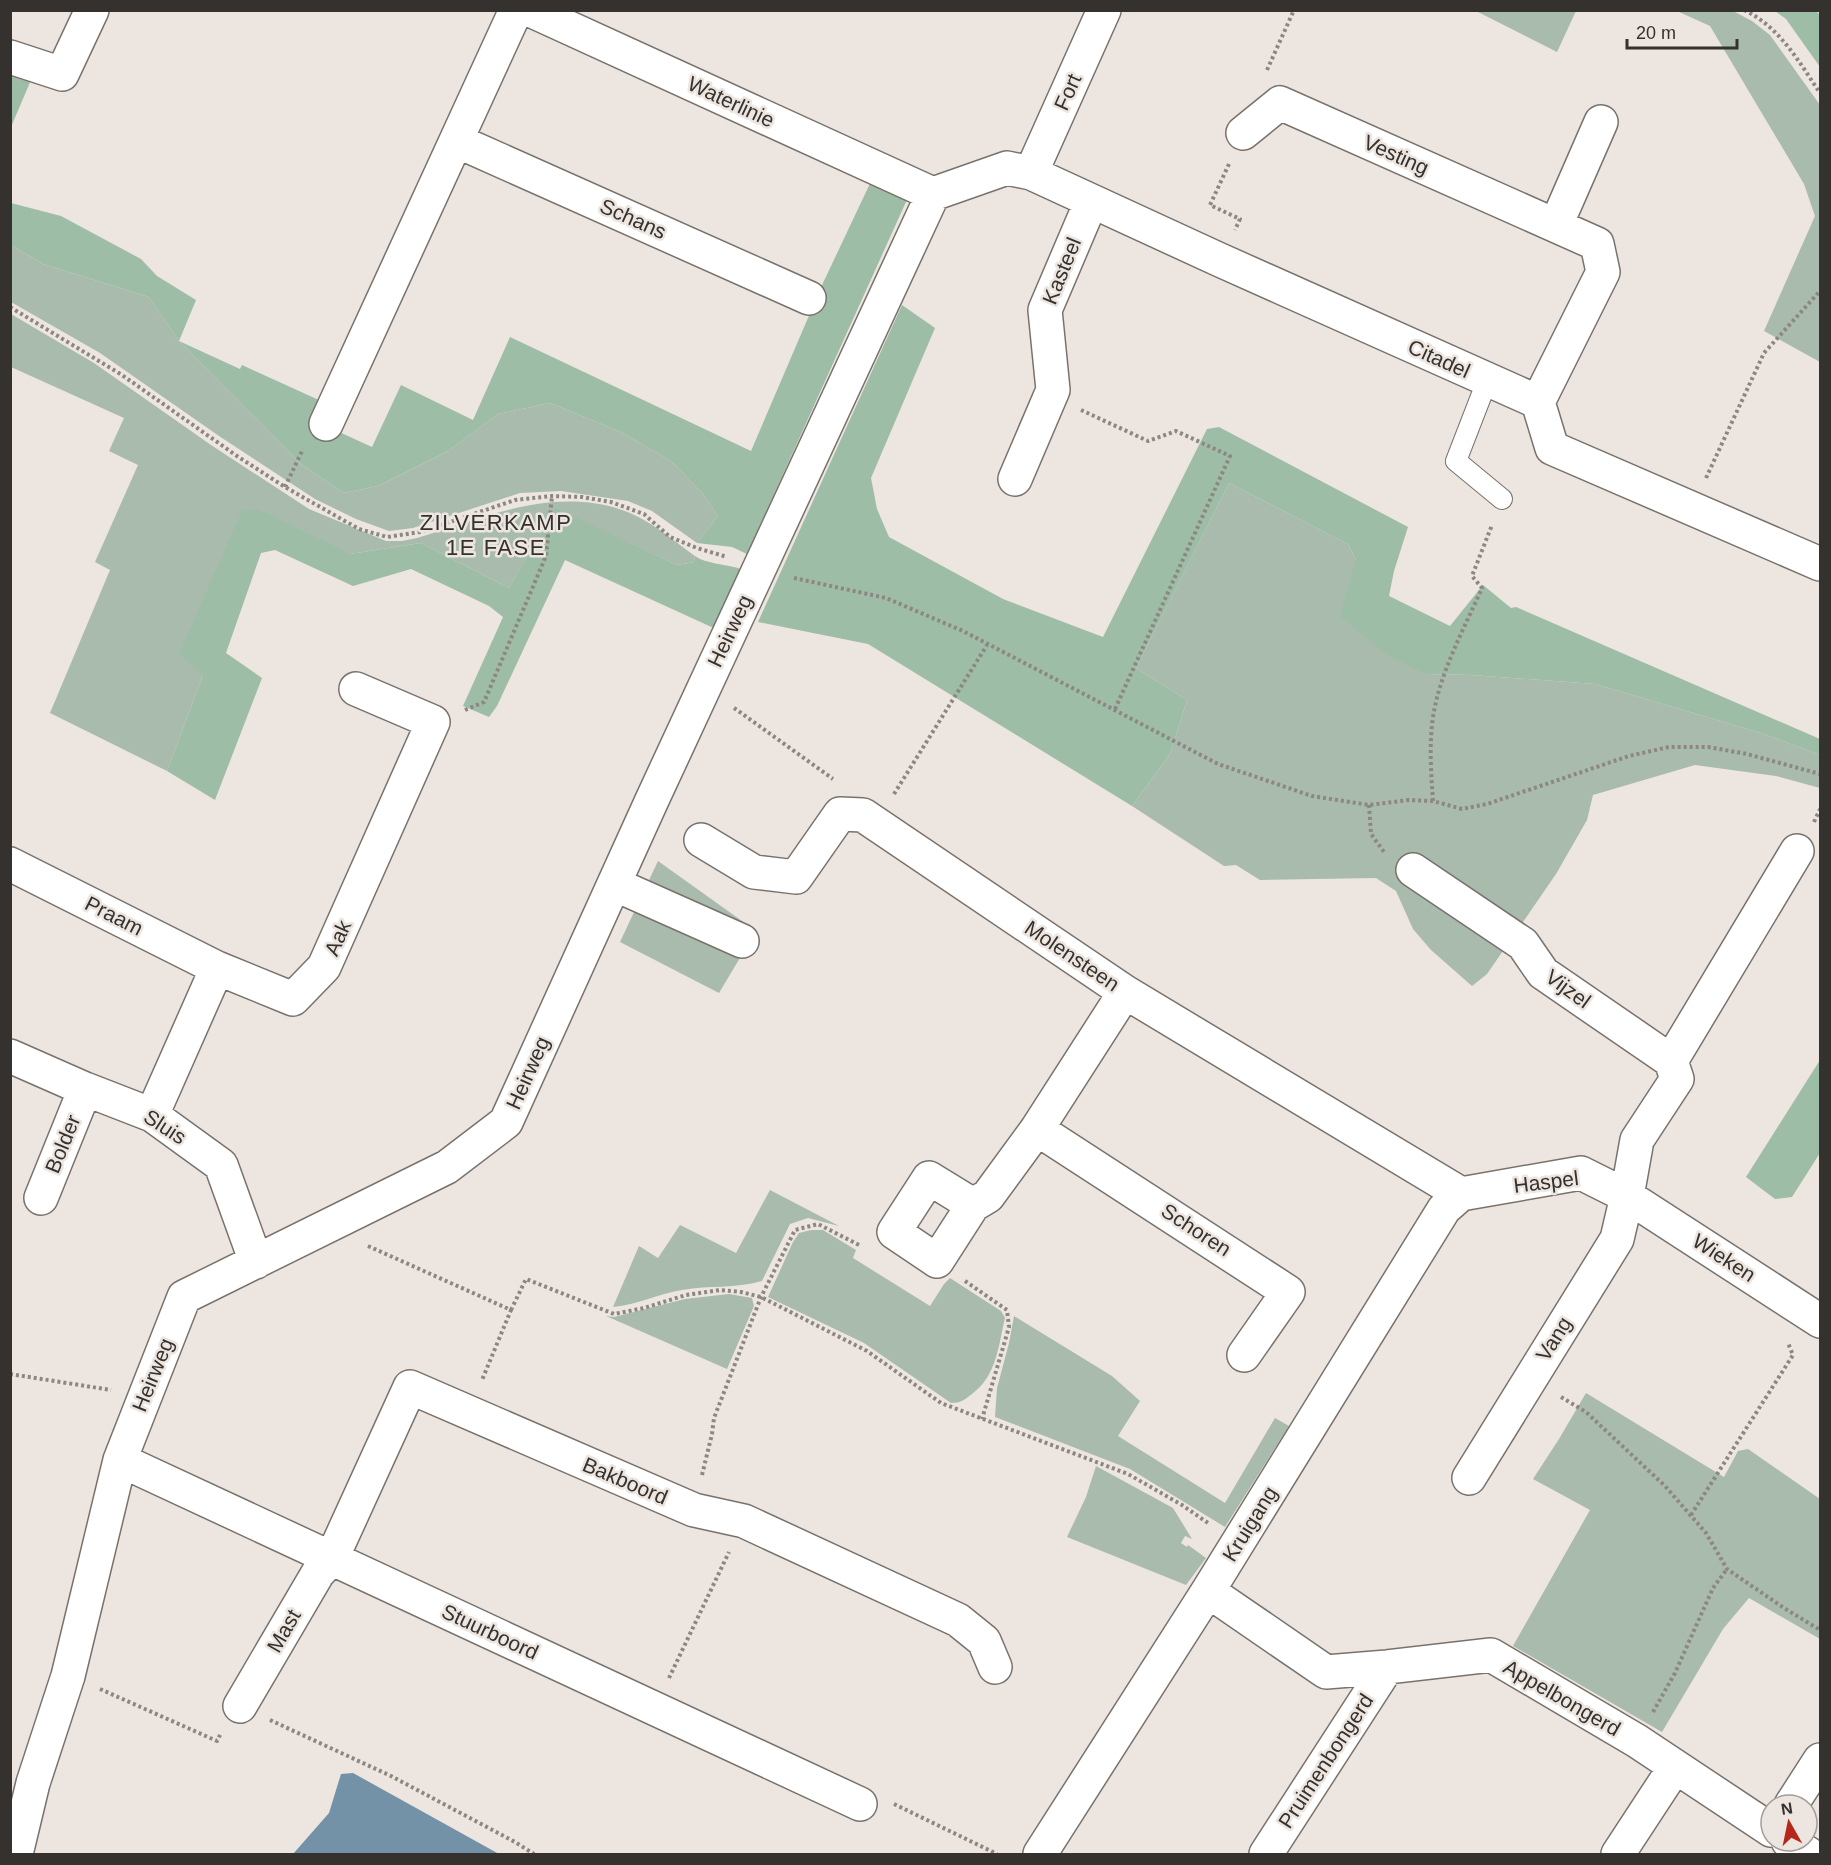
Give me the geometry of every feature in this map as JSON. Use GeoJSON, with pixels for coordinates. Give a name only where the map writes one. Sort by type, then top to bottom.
{"type":"FeatureCollection","features":[{"type":"Feature","properties":{"kind":"street"},"geometry":{"type":"LineString","coordinates":[[10,57],[62,74],[92,10]]}},
{"type":"Feature","properties":{"kind":"street"},"geometry":{"type":"LineString","coordinates":[[326,424],[516,10]]}},
{"type":"Feature","properties":{"kind":"street","name":"Waterlinie"},"geometry":{"type":"LineString","coordinates":[[530,10],[933,194]]}},
{"type":"Feature","properties":{"kind":"street","name":"Fort"},"geometry":{"type":"LineString","coordinates":[[1031,173],[1104,10]]}},
{"type":"Feature","properties":{"kind":"street"},"geometry":{"type":"LineString","coordinates":[[1243,133],[1280,103]]}},
{"type":"Feature","properties":{"kind":"street","name":"Vesting"},"geometry":{"type":"LineString","coordinates":[[1280,103],[1597,244],[1603,272],[1538,402]]}},
{"type":"Feature","properties":{"kind":"street"},"geometry":{"type":"LineString","coordinates":[[1556,225],[1601,122]]}},
{"type":"Feature","properties":{"kind":"street","name":"Schans"},"geometry":{"type":"LineString","coordinates":[[457,141],[809,298]]}},
{"type":"Feature","properties":{"kind":"street","name":"Citadel"},"geometry":{"type":"LineString","coordinates":[[933,194],[1007,168],[1031,173],[1487,381],[1538,402]]}},
{"type":"Feature","properties":{"kind":"street","name":"Heirweg"},"geometry":{"type":"LineString","coordinates":[[16,1854],[33,1783],[68,1676],[120,1460],[184,1297],[447,1167],[506,1122],[704,687],[933,194]]}},
{"type":"Feature","properties":{"kind":"street","name":"Kasteel"},"geometry":{"type":"LineString","coordinates":[[1015,479],[1053,390],[1045,310],[1091,202]]}},
{"type":"Feature","properties":{"kind":"street"},"geometry":{"type":"LineString","coordinates":[[1538,402],[1552,448],[1821,564]]}},
{"type":"Feature","properties":{"kind":"street"},"geometry":{"type":"LineString","coordinates":[[356,689],[433,722]]}},
{"type":"Feature","properties":{"kind":"street","name":"Aak"},"geometry":{"type":"LineString","coordinates":[[217,968],[293,999],[324,967],[433,722]]}},
{"type":"Feature","properties":{"kind":"street"},"geometry":{"type":"LineString","coordinates":[[701,840],[754,872],[795,877],[840,814],[870,819]]}},
{"type":"Feature","properties":{"kind":"street","name":"Molensteen"},"geometry":{"type":"LineString","coordinates":[[870,819],[1125,992],[1461,1194]]}},
{"type":"Feature","properties":{"kind":"street"},"geometry":{"type":"LineString","coordinates":[[1627,1196],[1637,1140],[1677,1080],[1671,1061],[1797,851]]}},
{"type":"Feature","properties":{"kind":"street","name":"Praam"},"geometry":{"type":"LineString","coordinates":[[10,864],[217,968]]}},
{"type":"Feature","properties":{"kind":"street","name":"Vijzel"},"geometry":{"type":"LineString","coordinates":[[1413,870],[1523,944],[1543,973],[1671,1061]]}},
{"type":"Feature","properties":{"kind":"street"},"geometry":{"type":"LineString","coordinates":[[614,884],[742,941]]}},
{"type":"Feature","properties":{"kind":"street"},"geometry":{"type":"LineString","coordinates":[[152,1115],[217,968]]}},
{"type":"Feature","properties":{"kind":"street"},"geometry":{"type":"LineString","coordinates":[[973,1205],[929,1178],[894,1232],[937,1261],[973,1205],[988,1196],[1037,1129],[1125,992]]}},
{"type":"Feature","properties":{"kind":"street","name":"Sluis"},"geometry":{"type":"LineString","coordinates":[[10,1056],[152,1115],[221,1166],[256,1262]]}},
{"type":"Feature","properties":{"kind":"street","name":"Bolder"},"geometry":{"type":"LineString","coordinates":[[41,1198],[85,1089]]}},
{"type":"Feature","properties":{"kind":"street","name":"Schoren"},"geometry":{"type":"LineString","coordinates":[[1037,1129],[1288,1292],[1244,1355]]}},
{"type":"Feature","properties":{"kind":"street","name":"Haspel"},"geometry":{"type":"LineString","coordinates":[[1461,1194],[1581,1173],[1627,1196]]}},
{"type":"Feature","properties":{"kind":"street","name":"Kruigang"},"geometry":{"type":"LineString","coordinates":[[1040,1854],[1238,1544],[1444,1209],[1461,1194]]}},
{"type":"Feature","properties":{"kind":"street","name":"Wieken"},"geometry":{"type":"LineString","coordinates":[[1627,1196],[1811,1315]]}},
{"type":"Feature","properties":{"kind":"street","name":"Vang"},"geometry":{"type":"LineString","coordinates":[[1469,1478],[1617,1239],[1627,1196]]}},
{"type":"Feature","properties":{"kind":"street","name":"Bakboord"},"geometry":{"type":"LineString","coordinates":[[332,1558],[410,1387],[694,1510],[744,1521],[958,1620],[984,1641],[995,1667]]}},
{"type":"Feature","properties":{"kind":"street","name":"Stuurboord"},"geometry":{"type":"LineString","coordinates":[[120,1460],[860,1804]]}},
{"type":"Feature","properties":{"kind":"street","name":"Mast"},"geometry":{"type":"LineString","coordinates":[[240,1706],[318,1573],[332,1558]]}},
{"type":"Feature","properties":{"kind":"street","name":"Appelbongerd"},"geometry":{"type":"LineString","coordinates":[[1208,1591],[1326,1672],[1491,1655],[1637,1742],[1759,1822]]}},
{"type":"Feature","properties":{"kind":"street","name":"Pruimenbongerd"},"geometry":{"type":"LineString","coordinates":[[1266,1854],[1387,1667]]}},
{"type":"Feature","properties":{"kind":"street"},"geometry":{"type":"LineString","coordinates":[[1799,1793],[1821,1760]]}},
{"type":"Feature","properties":{"kind":"street"},"geometry":{"type":"LineString","coordinates":[[1618,1854],[1675,1767]]}},
{"type":"Feature","properties":{"kind":"lane"},"geometry":{"type":"LineString","coordinates":[[1487,381],[1456,461],[1502,499]]}},
{"type":"Feature","properties":{"kind":"path"},"geometry":{"type":"LineString","coordinates":[[1280,103],[1262,81],[1294,10]]}},
{"type":"Feature","properties":{"kind":"path"},"geometry":{"type":"LineString","coordinates":[[1744,10],[1757,16],[1781,37],[1821,93]]}},
{"type":"Feature","properties":{"kind":"path"},"geometry":{"type":"LineString","coordinates":[[1220,260],[1240,219],[1210,205],[1243,133]]}},
{"type":"Feature","properties":{"kind":"path"},"geometry":{"type":"LineString","coordinates":[[1692,508],[1764,353],[1821,291]]}},
{"type":"Feature","properties":{"kind":"path"},"geometry":{"type":"LineString","coordinates":[[10,307],[122,375],[256,468],[359,530],[387,537],[420,532],[515,500],[552,496],[582,497],[611,502],[644,514],[670,537],[733,559],[758,571],[826,583],[886,598],[963,631],[1218,764],[1312,796],[1369,805],[1409,800],[1433,801],[1462,809],[1487,804],[1629,756],[1669,747],[1708,747],[1746,754],[1821,774]]}},
{"type":"Feature","properties":{"kind":"path"},"geometry":{"type":"LineString","coordinates":[[1051,396],[1148,441],[1176,431],[1230,456],[1115,709]]}},
{"type":"Feature","properties":{"kind":"path"},"geometry":{"type":"LineString","coordinates":[[433,722],[484,702],[546,556],[552,496]]}},
{"type":"Feature","properties":{"kind":"path"},"geometry":{"type":"LineString","coordinates":[[1433,801],[1430,755],[1433,717],[1443,678],[1482,588],[1472,576],[1502,499]]}},
{"type":"Feature","properties":{"kind":"path"},"geometry":{"type":"LineString","coordinates":[[704,687],[845,787],[870,819],[987,645]]}},
{"type":"Feature","properties":{"kind":"path"},"geometry":{"type":"LineString","coordinates":[[1369,805],[1371,834],[1385,854],[1413,870]]}},
{"type":"Feature","properties":{"kind":"path"},"geometry":{"type":"LineString","coordinates":[[336,1222],[360,1242],[511,1310]]}},
{"type":"Feature","properties":{"kind":"path"},"geometry":{"type":"LineString","coordinates":[[694,1510],[714,1418],[761,1297],[795,1230],[818,1224],[861,1246],[894,1232]]}},
{"type":"Feature","properties":{"kind":"path"},"geometry":{"type":"LineString","coordinates":[[937,1261],[1006,1310],[1009,1327],[982,1419]]}},
{"type":"Feature","properties":{"kind":"path"},"geometry":{"type":"LineString","coordinates":[[468,1413],[526,1279],[614,1314],[644,1308],[686,1295],[720,1290],[741,1292],[761,1297],[867,1351],[941,1403],[1128,1474],[1182,1505],[1238,1544]]}},
{"type":"Feature","properties":{"kind":"path"},"geometry":{"type":"LineString","coordinates":[[1690,1515],[1792,1355],[1785,1335],[1811,1315]]}},
{"type":"Feature","properties":{"kind":"path"},"geometry":{"type":"LineString","coordinates":[[10,1374],[145,1395]]}},
{"type":"Feature","properties":{"kind":"path"},"geometry":{"type":"LineString","coordinates":[[1529,1378],[1586,1412],[1665,1486],[1706,1533],[1727,1569],[1821,1630]]}},
{"type":"Feature","properties":{"kind":"path"},"geometry":{"type":"LineString","coordinates":[[654,1708],[744,1521]]}},
{"type":"Feature","properties":{"kind":"path"},"geometry":{"type":"LineString","coordinates":[[1637,1742],[1675,1673],[1713,1588],[1727,1569]]}},
{"type":"Feature","properties":{"kind":"path"},"geometry":{"type":"LineString","coordinates":[[68,1676],[218,1741],[229,1716],[240,1706],[391,1776],[534,1854]]}},
{"type":"Feature","properties":{"kind":"path"},"geometry":{"type":"LineString","coordinates":[[860,1804],[882,1798],[997,1854]]}},
{"type":"Feature","properties":{"kind":"green space"},"geometry":{"type":"Polygon","coordinates":[[[1476,11],[1576,11],[1557,52],[1476,11]]]}},
{"type":"Feature","properties":{"kind":"green space"},"geometry":{"type":"Polygon","coordinates":[[[1677,11],[1733,11],[1752,21],[1770,35],[1820,105],[1820,362],[1764,331],[1815,216],[1804,184],[1710,26],[1677,11]]]}},
{"type":"Feature","properties":{"kind":"green space"},"geometry":{"type":"Polygon","coordinates":[[[1775,11],[1816,11],[1820,15],[1820,67],[1786,19],[1775,11]]]}},
{"type":"Feature","properties":{"kind":"green space"},"geometry":{"type":"Polygon","coordinates":[[[11,70],[31,80],[11,127],[11,70]]]}},
{"type":"Feature","properties":{"kind":"green space"},"geometry":{"type":"Polygon","coordinates":[[[874,175],[910,193],[747,554],[732,547],[697,543],[718,516],[703,494],[671,461],[621,432],[550,403],[498,414],[448,451],[378,486],[344,493],[301,464],[179,341],[240,369],[242,365],[321,401],[313,420],[372,447],[401,385],[473,420],[510,337],[751,451],[823,283],[874,175]]]}},
{"type":"Feature","properties":{"kind":"green space"},"geometry":{"type":"Polygon","coordinates":[[[11,203],[61,216],[141,259],[157,276],[196,300],[179,341],[149,297],[43,264],[11,245],[11,203]]]}},
{"type":"Feature","properties":{"kind":"green space"},"geometry":{"type":"Polygon","coordinates":[[[11,245],[43,264],[149,297],[179,341],[301,464],[344,493],[378,486],[448,451],[498,414],[550,403],[621,432],[671,461],[703,494],[718,516],[697,543],[652,511],[628,501],[561,491],[520,493],[413,528],[389,531],[356,519],[315,499],[219,436],[100,353],[11,302],[11,245]]]}},
{"type":"Feature","properties":{"kind":"green space"},"geometry":{"type":"Polygon","coordinates":[[[902,305],[935,328],[871,478],[877,509],[889,537],[1003,599],[1103,637],[1207,429],[1219,427],[1408,527],[1394,571],[1389,596],[1450,626],[1483,585],[1511,608],[1516,607],[1820,739],[1820,755],[1761,733],[1595,684],[1427,674],[1387,655],[1340,616],[1356,560],[1348,544],[1229,483],[1136,668],[1187,700],[1170,754],[1132,806],[868,644],[758,622],[902,305]]]}},
{"type":"Feature","properties":{"kind":"green space"},"geometry":{"type":"Polygon","coordinates":[[[11,314],[94,363],[211,445],[309,509],[386,541],[417,538],[522,507],[576,502],[603,505],[639,517],[695,556],[694,562],[677,565],[555,509],[509,588],[421,543],[350,554],[250,534],[203,675],[167,771],[50,713],[110,570],[95,562],[138,465],[109,451],[124,418],[11,367],[11,314]]]}},
{"type":"Feature","properties":{"kind":"green space"},"geometry":{"type":"Polygon","coordinates":[[[1229,483],[1348,544],[1427,674],[1595,684],[1761,733],[1820,755],[1820,788],[1776,776],[1695,765],[1593,795],[1587,820],[1556,874],[1487,974],[1472,986],[1431,950],[1413,929],[1396,891],[1376,878],[1260,880],[1236,865],[1224,866],[1132,806],[1170,754],[1187,700],[1136,668],[1229,483]]]}},
{"type":"Feature","properties":{"kind":"green space"},"geometry":{"type":"Polygon","coordinates":[[[555,508],[677,565],[694,562],[695,556],[705,561],[741,569],[718,630],[565,560],[497,706],[489,717],[463,706],[503,617],[489,606],[411,569],[353,586],[275,550],[261,553],[226,653],[262,678],[215,800],[167,771],[203,675],[179,654],[242,511],[258,509],[350,554],[421,543],[509,588],[555,508]]]}},
{"type":"Feature","properties":{"kind":"green space"},"geometry":{"type":"Polygon","coordinates":[[[658,861],[756,931],[719,993],[620,942],[658,861]]]}},
{"type":"Feature","properties":{"kind":"green space"},"geometry":{"type":"Polygon","coordinates":[[[1820,1060],[1820,1153],[1792,1197],[1775,1199],[1746,1177],[1820,1060]]]}},
{"type":"Feature","properties":{"kind":"green space"},"geometry":{"type":"Polygon","coordinates":[[[770,1190],[839,1226],[808,1218],[790,1224],[762,1281],[682,1290],[613,1307],[639,1246],[658,1258],[680,1225],[736,1253],[770,1190]]]}},
{"type":"Feature","properties":{"kind":"green space"},"geometry":{"type":"Polygon","coordinates":[[[823,1230],[856,1250],[853,1258],[930,1306],[950,1278],[1001,1311],[1005,1318],[998,1350],[992,1369],[980,1386],[962,1401],[951,1403],[864,1343],[768,1297],[793,1242],[799,1233],[823,1230]]]}},
{"type":"Feature","properties":{"kind":"green space"},"geometry":{"type":"Polygon","coordinates":[[[729,1294],[752,1298],[754,1306],[727,1369],[606,1316],[614,1317],[685,1299],[729,1294]]]}},
{"type":"Feature","properties":{"kind":"green space"},"geometry":{"type":"Polygon","coordinates":[[[1014,1316],[1112,1376],[1140,1401],[1118,1436],[1225,1503],[1275,1418],[1289,1426],[1225,1527],[1130,1469],[995,1417],[997,1388],[1014,1316]]]}},
{"type":"Feature","properties":{"kind":"green space"},"geometry":{"type":"Polygon","coordinates":[[[1586,1393],[1724,1477],[1738,1451],[1748,1449],[1820,1499],[1820,1639],[1749,1598],[1723,1629],[1662,1732],[1513,1646],[1590,1510],[1533,1479],[1586,1393]]]}},
{"type":"Feature","properties":{"kind":"green space"},"geometry":{"type":"Polygon","coordinates":[[[1096,1466],[1173,1508],[1192,1539],[1185,1536],[1181,1543],[1187,1547],[1188,1545],[1206,1558],[1186,1585],[1067,1537],[1086,1497],[1096,1466]]]}},
{"type":"Feature","properties":{"kind":"water"},"geometry":{"type":"Polygon","coordinates":[[[353,1773],[499,1854],[293,1854],[329,1813],[341,1774],[353,1773]]]}},
{"type":"Feature","properties":{"kind":"district","name":"ZILVERKAMP 1E FASE"},"geometry":{"type":"Point","coordinates":[496,534]}}]}
